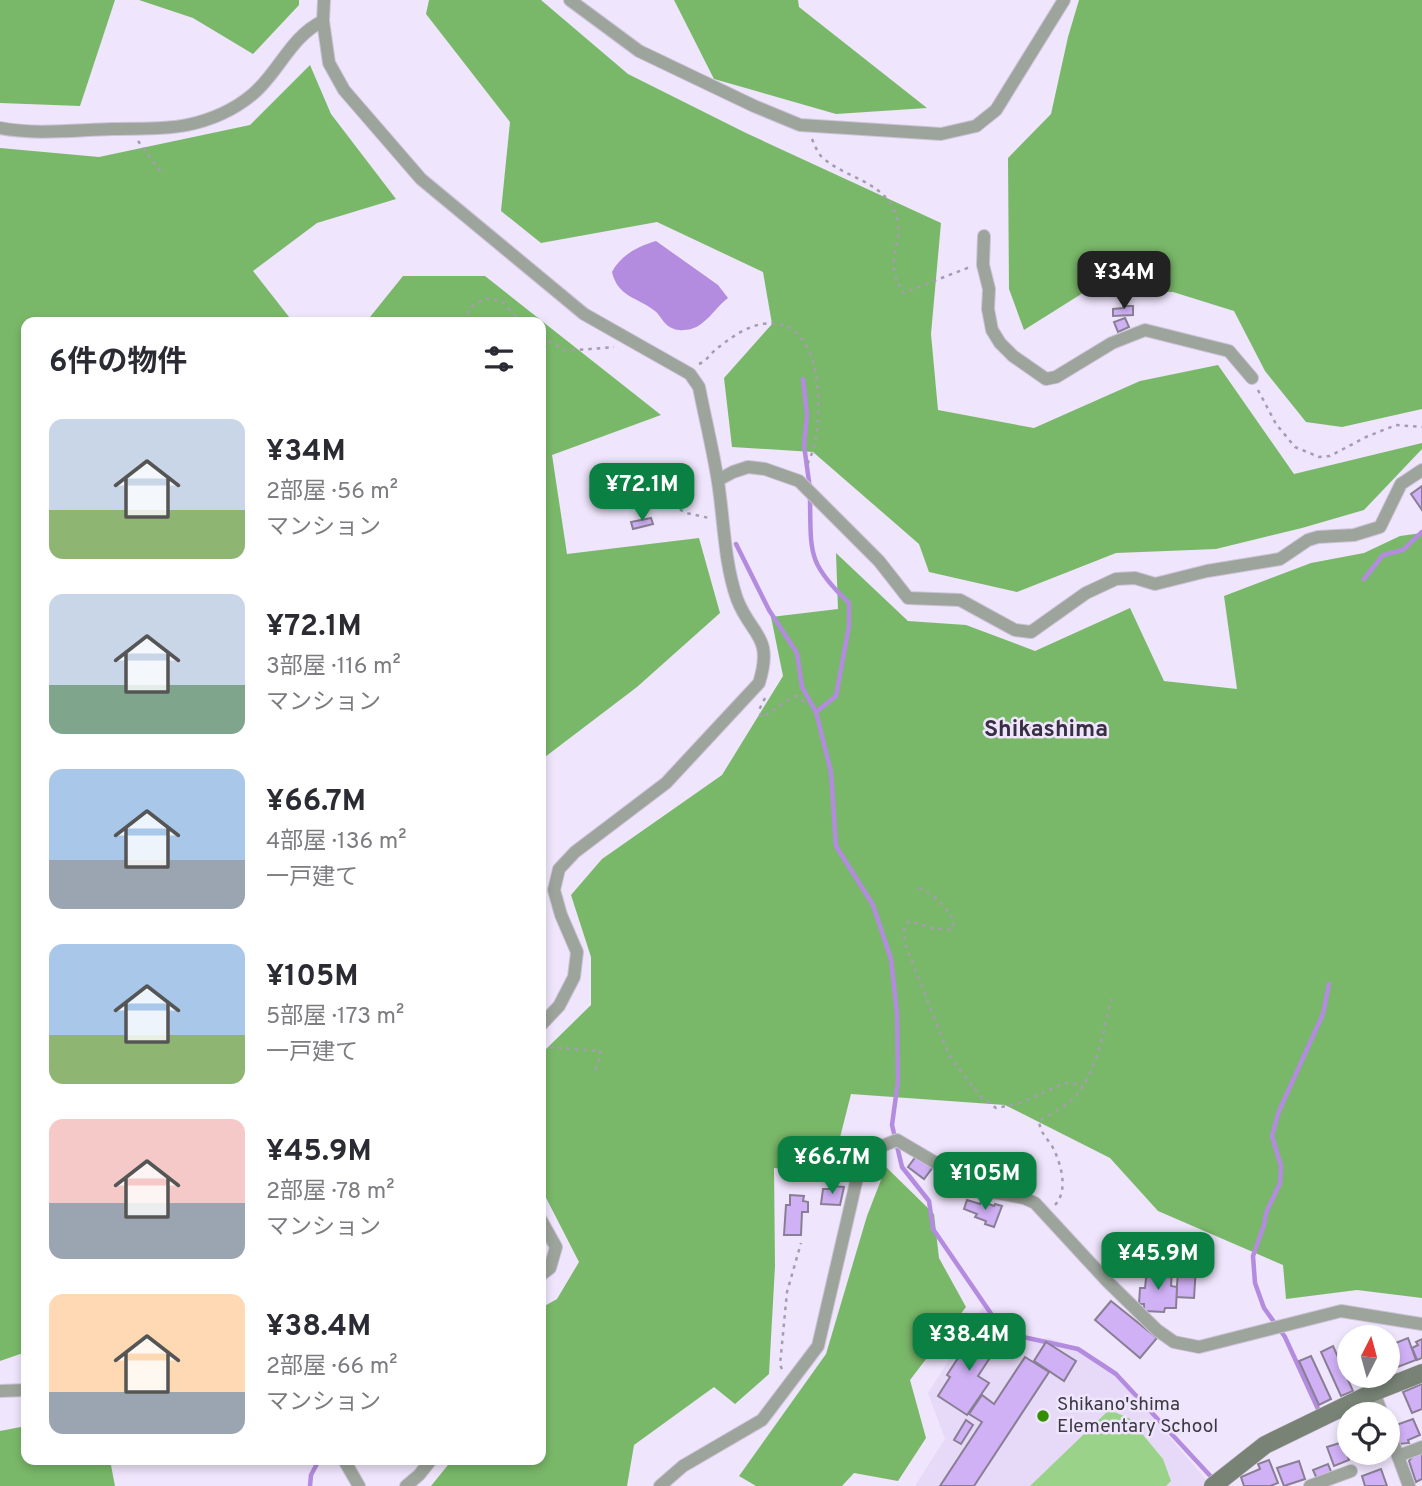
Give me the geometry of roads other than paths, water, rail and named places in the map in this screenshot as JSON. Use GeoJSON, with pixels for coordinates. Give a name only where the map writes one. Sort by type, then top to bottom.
{"type":"FeatureCollection","features":[{"type":"Feature","properties":{"kind":"main road"},"geometry":{"type":"LineString","coordinates":[[1220,1484],[1265,1445],[1374,1392],[1422,1373]]}},
{"type":"Feature","properties":{"kind":"street"},"geometry":{"type":"LineString","coordinates":[[324,0],[323,21],[330,63],[344,90],[421,179],[584,314],[690,374],[698,387],[718,480],[737,600],[764,646],[764,667],[759,683],[666,783],[575,852],[559,869],[554,890],[561,915],[577,952],[574,977],[559,1006],[546,1020]]}},
{"type":"Feature","properties":{"kind":"street"},"geometry":{"type":"LineString","coordinates":[[570,0],[639,51],[754,106],[805,125],[941,134],[976,126],[996,110],[1064,0]]}},
{"type":"Feature","properties":{"kind":"street"},"geometry":{"type":"LineString","coordinates":[[0,128],[44,131],[184,126],[214,117],[240,105],[257,91],[308,28],[323,21]]}},
{"type":"Feature","properties":{"kind":"street"},"geometry":{"type":"LineString","coordinates":[[984,236],[983,264],[989,289],[988,309],[992,330],[1000,344],[1013,356],[1046,379],[1056,377],[1112,343],[1145,330],[1229,351],[1252,378]]}},
{"type":"Feature","properties":{"kind":"street"},"geometry":{"type":"LineString","coordinates":[[718,480],[748,467],[765,469],[799,481],[879,561],[908,598],[960,600],[1015,631],[1031,632],[1086,593],[1116,579],[1135,578],[1155,584],[1207,571],[1280,559],[1308,540],[1354,535],[1380,527],[1401,484],[1422,470]]}},
{"type":"Feature","properties":{"kind":"street"},"geometry":{"type":"LineString","coordinates":[[660,1486],[684,1466],[762,1420],[818,1346],[860,1165],[872,1150],[897,1140],[982,1190],[1035,1203],[1107,1281],[1157,1330],[1174,1342],[1199,1347],[1341,1311],[1422,1324]]}},
{"type":"Feature","properties":{"kind":"street"},"geometry":{"type":"LineString","coordinates":[[546,1229],[556,1247],[550,1268],[546,1271]]}},
{"type":"Feature","properties":{"kind":"street"},"geometry":{"type":"LineString","coordinates":[[0,1391],[21,1390]]}},
{"type":"Feature","properties":{"kind":"street"},"geometry":{"type":"LineString","coordinates":[[1374,1392],[1378,1402]]}},
{"type":"Feature","properties":{"kind":"street"},"geometry":{"type":"LineString","coordinates":[[1400,1455],[1422,1447]]}},
{"type":"Feature","properties":{"kind":"street"},"geometry":{"type":"LineString","coordinates":[[1400,1461],[1409,1486]]}},
{"type":"Feature","properties":{"kind":"street"},"geometry":{"type":"LineString","coordinates":[[347,1465],[359,1486]]}},
{"type":"Feature","properties":{"kind":"street"},"geometry":{"type":"LineString","coordinates":[[407,1486],[426,1465]]}},
{"type":"Feature","properties":{"kind":"street"},"geometry":{"type":"LineString","coordinates":[[1310,1486],[1351,1471]]}},
{"type":"Feature","properties":{"kind":"waterway"},"geometry":{"type":"LineString","coordinates":[[803,379],[807,415],[804,445],[810,489]]}},
{"type":"Feature","properties":{"kind":"waterway"},"geometry":{"type":"LineString","coordinates":[[810,498],[812,545],[818,567],[849,603],[849,626],[836,696],[816,712]]}},
{"type":"Feature","properties":{"kind":"waterway"},"geometry":{"type":"LineString","coordinates":[[1364,579],[1383,555],[1403,550],[1422,532]]}},
{"type":"Feature","properties":{"kind":"waterway"},"geometry":{"type":"LineString","coordinates":[[736,544],[769,610],[797,653],[802,687],[816,712],[831,772],[836,846],[873,905],[891,959],[897,1013],[898,1081],[892,1125],[902,1167],[929,1201],[933,1229],[994,1318],[1023,1337],[1078,1349],[1116,1374],[1215,1481]]}},
{"type":"Feature","properties":{"kind":"waterway"},"geometry":{"type":"LineString","coordinates":[[1318,1409],[1285,1337],[1264,1308],[1255,1283],[1253,1256],[1266,1213],[1280,1183],[1281,1166],[1272,1136],[1279,1111],[1323,1014],[1329,984]]}},
{"type":"Feature","properties":{"kind":"waterway"},"geometry":{"type":"LineString","coordinates":[[310,1486],[311,1475],[316,1465]]}},
{"type":"Feature","properties":{"kind":"place","name":"Shikano'shima Elementary School"},"geometry":{"type":"Point","coordinates":[1043,1416]}},
{"type":"Feature","properties":{"kind":"district","name":"Shikashima"},"geometry":{"type":"Point","coordinates":[1046,730]}}]}
